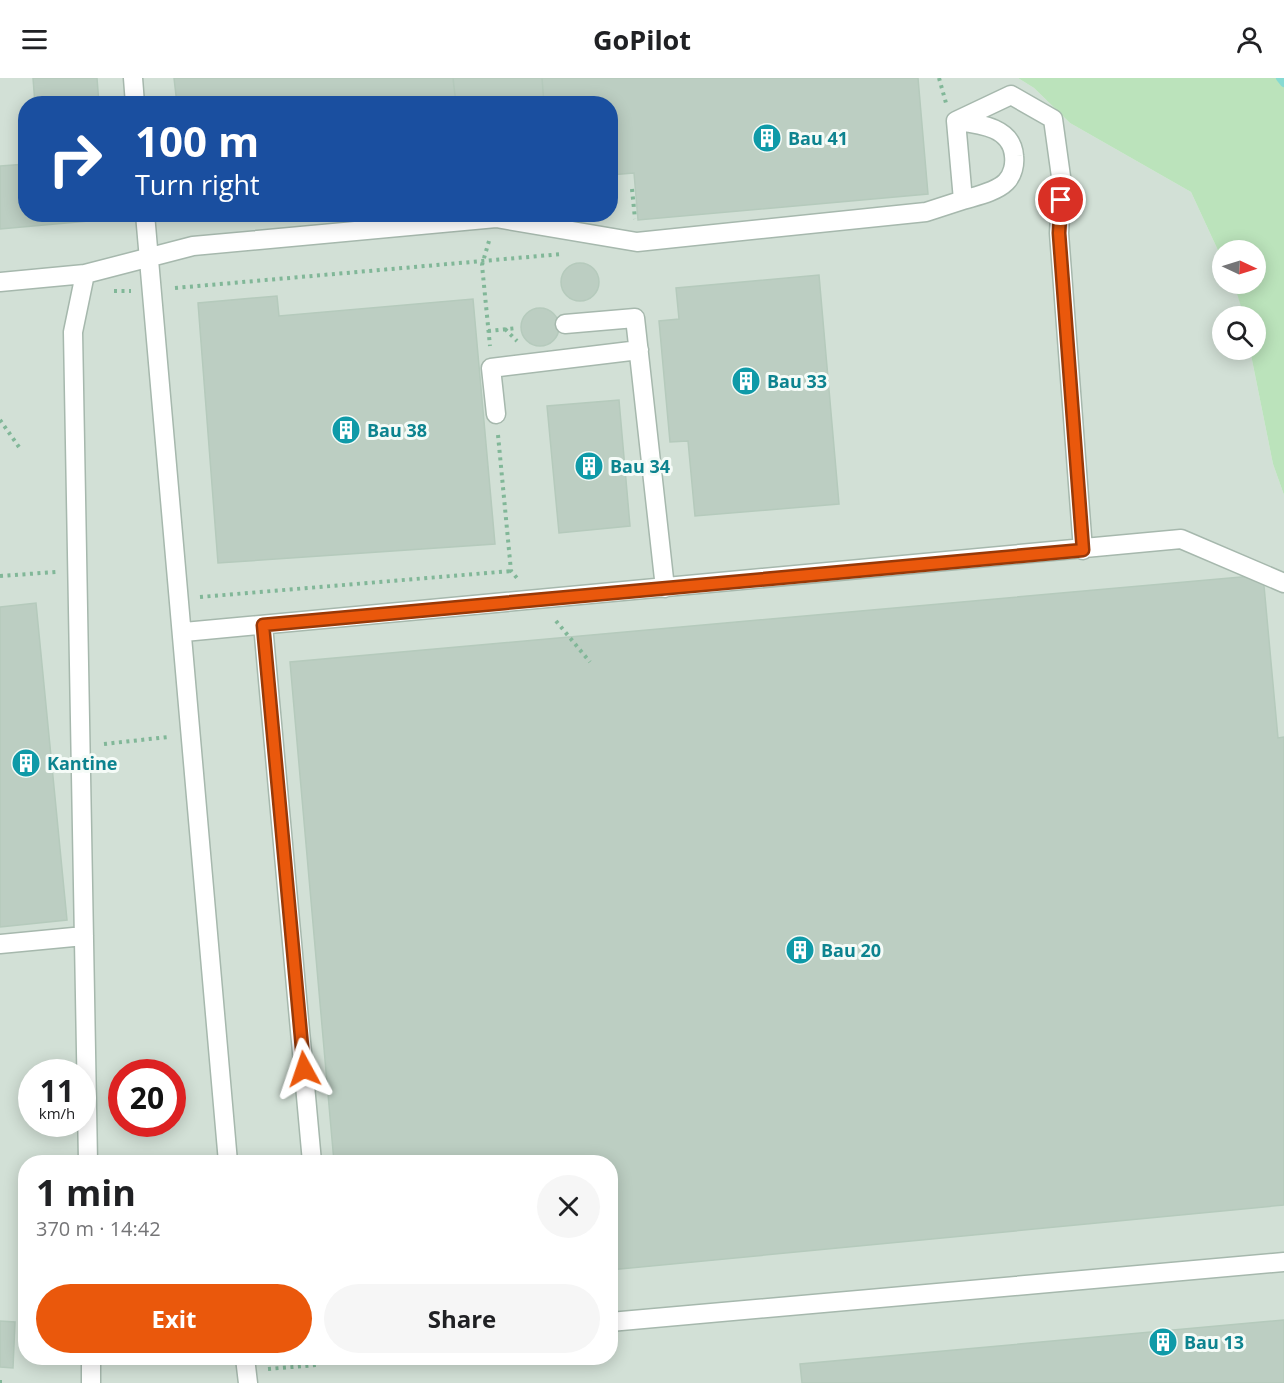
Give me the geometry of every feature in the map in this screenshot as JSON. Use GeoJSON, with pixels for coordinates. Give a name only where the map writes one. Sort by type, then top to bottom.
{"type":"FeatureCollection","features":[{"type":"Feature","properties":{"kind":"street"},"geometry":{"type":"LineString","coordinates":[[133,78],[134,96]]}},
{"type":"Feature","properties":{"kind":"street"},"geometry":{"type":"LineString","coordinates":[[956,121],[1011,95],[1053,119],[1062,184],[1059,233],[1083,550]]}},
{"type":"Feature","properties":{"kind":"street"},"geometry":{"type":"LineString","coordinates":[[956,121],[963,200]]}},
{"type":"Feature","properties":{"kind":"street"},"geometry":{"type":"LineString","coordinates":[[520,222],[637,242],[926,212],[989,191],[1006,182],[1015,165],[1014,145],[1002,132],[983,125],[956,121]]}},
{"type":"Feature","properties":{"kind":"street"},"geometry":{"type":"LineString","coordinates":[[146,222],[184,632],[227,1155]]}},
{"type":"Feature","properties":{"kind":"street"},"geometry":{"type":"LineString","coordinates":[[0,282],[85,274],[193,246],[453,222]]}},
{"type":"Feature","properties":{"kind":"street"},"geometry":{"type":"LineString","coordinates":[[85,274],[73,332],[88,1155]]}},
{"type":"Feature","properties":{"kind":"street"},"geometry":{"type":"LineString","coordinates":[[565,324],[635,318],[665,588]]}},
{"type":"Feature","properties":{"kind":"street"},"geometry":{"type":"LineString","coordinates":[[496,414],[492,368],[639,350]]}},
{"type":"Feature","properties":{"kind":"street"},"geometry":{"type":"LineString","coordinates":[[184,632],[1083,550],[1181,539],[1284,583]]}},
{"type":"Feature","properties":{"kind":"street"},"geometry":{"type":"LineString","coordinates":[[263,625],[311,1155]]}},
{"type":"Feature","properties":{"kind":"street"},"geometry":{"type":"LineString","coordinates":[[0,944],[84,936]]}},
{"type":"Feature","properties":{"kind":"street"},"geometry":{"type":"LineString","coordinates":[[618,1322],[1284,1262]]}},
{"type":"Feature","properties":{"kind":"street"},"geometry":{"type":"LineString","coordinates":[[91,1365],[91,1383]]}},
{"type":"Feature","properties":{"kind":"path"},"geometry":{"type":"LineString","coordinates":[[632,189],[637,242]]}},
{"type":"Feature","properties":{"kind":"path"},"geometry":{"type":"LineString","coordinates":[[171,288],[566,254]]}},
{"type":"Feature","properties":{"kind":"path"},"geometry":{"type":"LineString","coordinates":[[482,264],[492,368]]}},
{"type":"Feature","properties":{"kind":"path"},"geometry":{"type":"LineString","coordinates":[[488,331],[517,328]]}},
{"type":"Feature","properties":{"kind":"path"},"geometry":{"type":"LineString","coordinates":[[496,414],[511,571],[590,662]]}},
{"type":"Feature","properties":{"kind":"path"},"geometry":{"type":"LineString","coordinates":[[0,420],[20,447]]}},
{"type":"Feature","properties":{"kind":"path"},"geometry":{"type":"LineString","coordinates":[[0,576],[77,570]]}},
{"type":"Feature","properties":{"kind":"path"},"geometry":{"type":"LineString","coordinates":[[117,743],[174,736]]}},
{"type":"Feature","properties":{"kind":"path"},"geometry":{"type":"LineString","coordinates":[[247,1370],[316,1365]]}},
{"type":"Feature","properties":{"kind":"shaded area"},"geometry":{"type":"Polygon","coordinates":[[[0,78],[1018,78],[1034,88],[1070,123],[1191,192],[1213,240],[1212,294],[1239,294],[1242,306],[1212,306],[1212,360],[1252,360],[1273,464],[1284,495],[1284,1383],[0,1383],[0,78]]]}},
{"type":"Feature","properties":{"kind":"green space"},"geometry":{"type":"Polygon","coordinates":[[[1018,78],[1284,78],[1284,495],[1273,464],[1252,360],[1266,360],[1266,306],[1241,306],[1237,294],[1266,294],[1266,240],[1213,240],[1191,192],[1070,123],[1034,88],[1018,78]]]}},
{"type":"Feature","properties":{"kind":"building"},"geometry":{"type":"Polygon","coordinates":[[[33,78],[97,78],[98,96],[34,96],[33,78]]]}},
{"type":"Feature","properties":{"kind":"building"},"geometry":{"type":"Polygon","coordinates":[[[174,78],[453,78],[455,96],[176,96],[174,78]]]}},
{"type":"Feature","properties":{"kind":"building"},"geometry":{"type":"Polygon","coordinates":[[[453,78],[542,78],[543,96],[455,96],[453,78]]]}},
{"type":"Feature","properties":{"kind":"building","name":"Bau 41"},"geometry":{"type":"Polygon","coordinates":[[[542,78],[918,78],[928,194],[638,220],[634,173],[618,174],[618,96],[543,96],[542,78]]]}},
{"type":"Feature","properties":{"kind":"building"},"geometry":{"type":"Polygon","coordinates":[[[18,165],[18,222],[77,222],[0,229],[0,166],[18,165]]]}},
{"type":"Feature","properties":{"kind":"building"},"geometry":{"type":"Polygon","coordinates":[[[580,263],[594,268],[599,282],[594,296],[580,301],[566,296],[561,282],[566,268],[580,263]]]}},
{"type":"Feature","properties":{"kind":"building","name":"Bau 33"},"geometry":{"type":"Polygon","coordinates":[[[819,275],[839,504],[695,516],[688,441],[670,442],[659,321],[679,319],[676,288],[819,275]]]}},
{"type":"Feature","properties":{"kind":"building","name":"Bau 38"},"geometry":{"type":"Polygon","coordinates":[[[277,296],[279,316],[473,299],[495,544],[218,563],[198,303],[277,296]]]}},
{"type":"Feature","properties":{"kind":"building"},"geometry":{"type":"Polygon","coordinates":[[[540,308],[554,313],[559,327],[554,341],[540,346],[526,341],[521,327],[526,313],[540,308]]]}},
{"type":"Feature","properties":{"kind":"building","name":"Bau 34"},"geometry":{"type":"Polygon","coordinates":[[[619,400],[630,526],[559,533],[547,406],[619,400]]]}},
{"type":"Feature","properties":{"kind":"building","name":"Bau 20"},"geometry":{"type":"Polygon","coordinates":[[[1263,575],[1278,738],[1284,737],[1284,1205],[618,1269],[618,1155],[333,1155],[290,662],[1263,575]]]}},
{"type":"Feature","properties":{"kind":"building","name":"Kantine"},"geometry":{"type":"Polygon","coordinates":[[[36,603],[67,920],[0,927],[0,607],[36,603]]]}},
{"type":"Feature","properties":{"kind":"building","name":"Bau 13"},"geometry":{"type":"Polygon","coordinates":[[[1284,1320],[1284,1383],[802,1383],[800,1364],[1284,1320]]]}},
{"type":"Feature","properties":{"kind":"building"},"geometry":{"type":"Polygon","coordinates":[[[0,1321],[15,1322],[13,1368],[0,1367],[0,1321]]]}},
{"type":"Feature","properties":{"kind":"waterway"},"geometry":{"type":"LineString","coordinates":[[1280,78],[1284,83]]}},
{"type":"Feature","properties":{"kind":"place","name":"Bau 41"},"geometry":{"type":"Point","coordinates":[767,138]}},
{"type":"Feature","properties":{"kind":"place","name":"Bau 33"},"geometry":{"type":"Point","coordinates":[746,381]}},
{"type":"Feature","properties":{"kind":"place","name":"Bau 38"},"geometry":{"type":"Point","coordinates":[346,430]}},
{"type":"Feature","properties":{"kind":"place","name":"Bau 34"},"geometry":{"type":"Point","coordinates":[589,466]}},
{"type":"Feature","properties":{"kind":"place","name":"Kantine"},"geometry":{"type":"Point","coordinates":[26,763]}},
{"type":"Feature","properties":{"kind":"place","name":"Bau 20"},"geometry":{"type":"Point","coordinates":[800,950]}},
{"type":"Feature","properties":{"kind":"place","name":"Bau 13"},"geometry":{"type":"Point","coordinates":[1163,1342]}},
{"type":"Feature","properties":{"kind":"route"},"geometry":{"type":"LineString","coordinates":[[304,1069],[263,625],[1083,550],[1059,233],[1061,200]]}}]}
